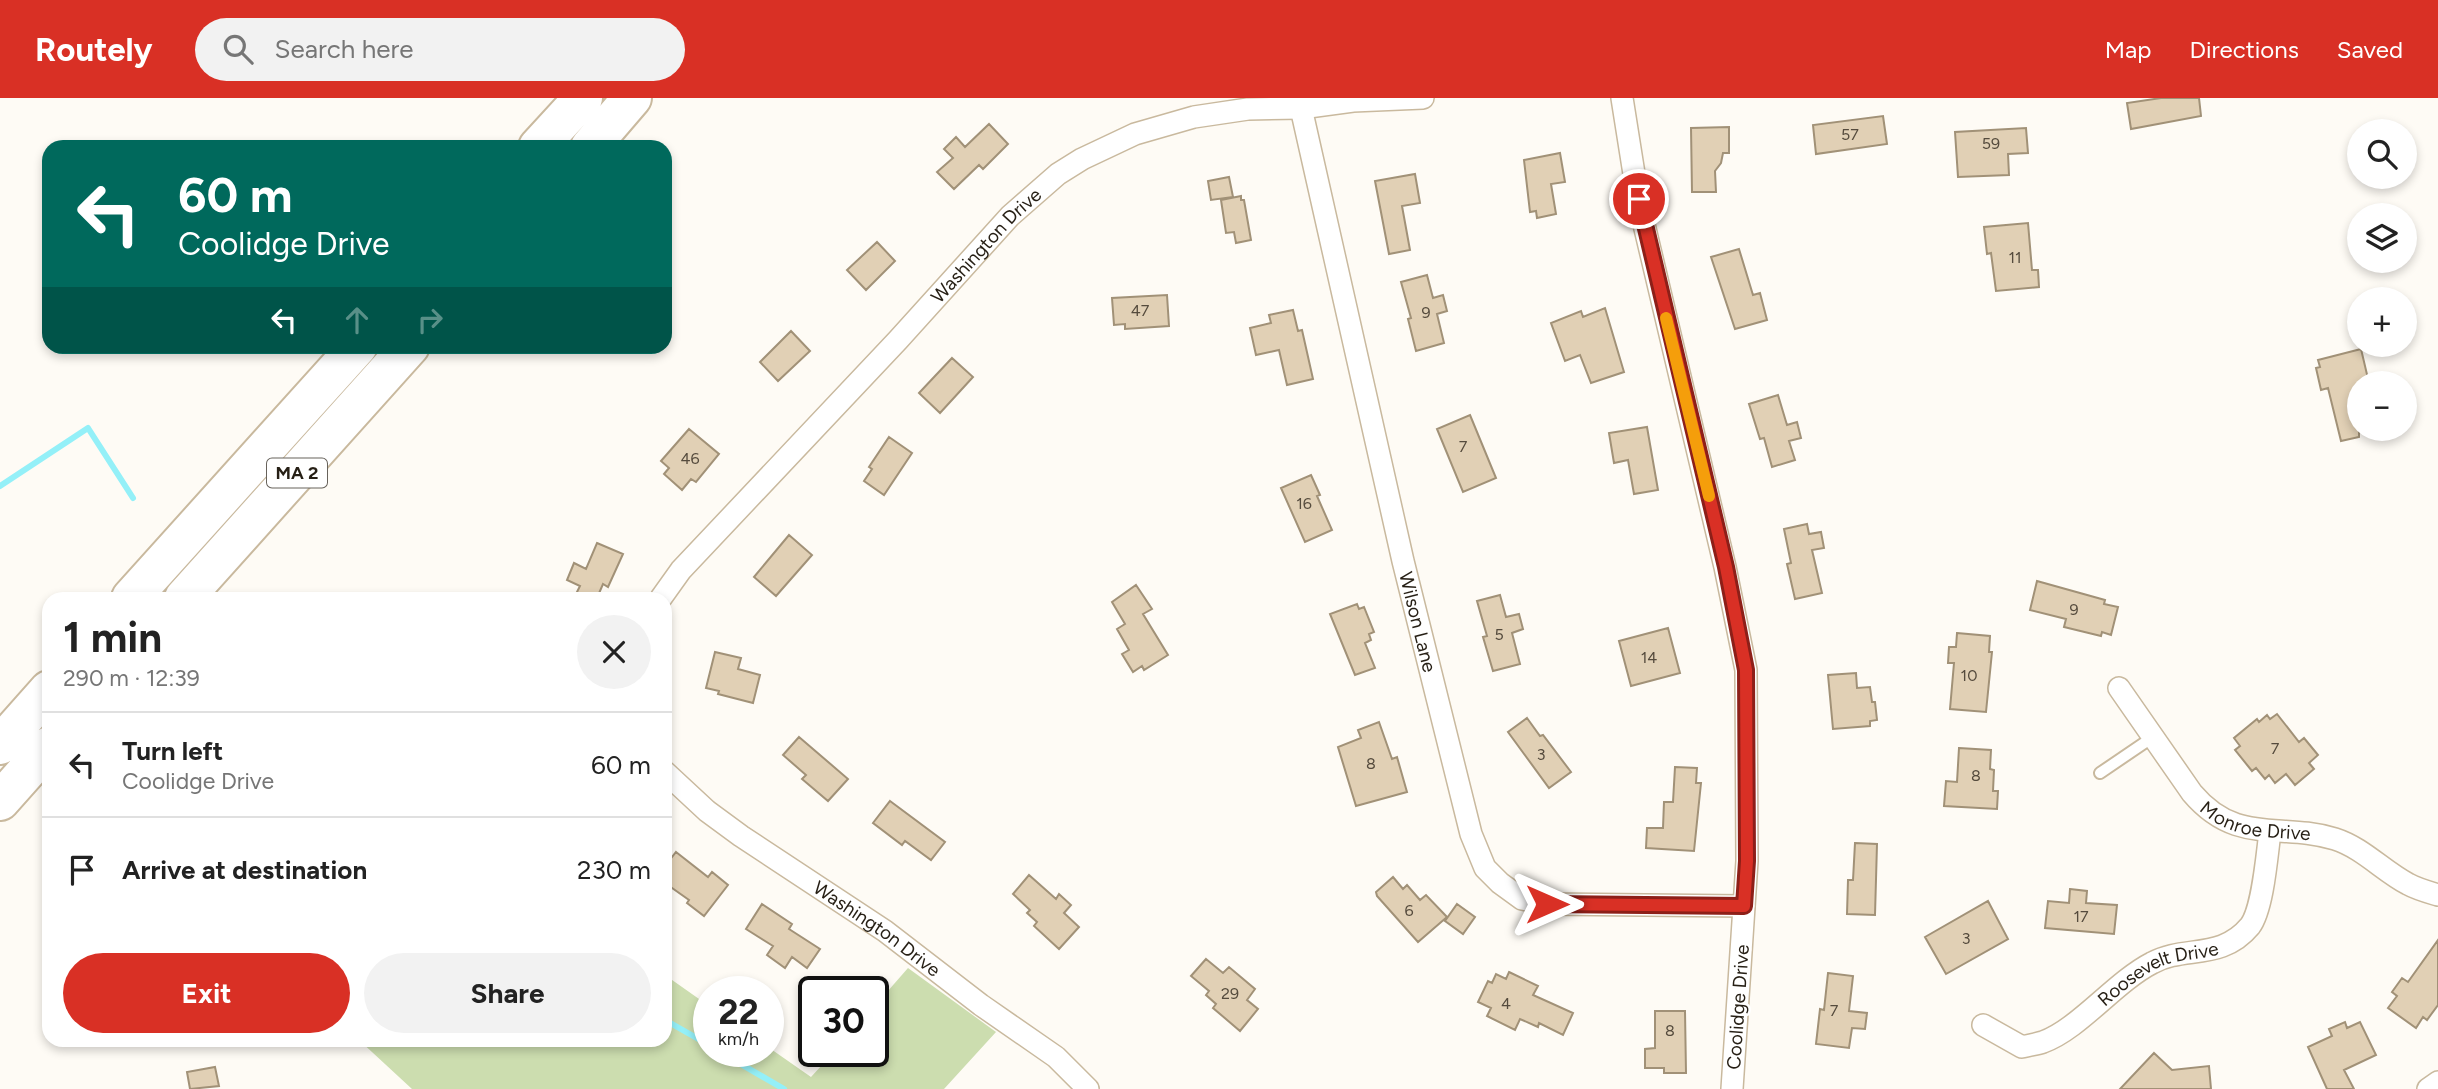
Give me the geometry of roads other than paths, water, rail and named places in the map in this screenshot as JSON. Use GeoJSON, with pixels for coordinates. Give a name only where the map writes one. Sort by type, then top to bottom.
{"type":"FeatureCollection","features":[{"type":"Feature","properties":{"kind":"highway"},"geometry":{"type":"LineString","coordinates":[[544,140],[583,98]]}},
{"type":"Feature","properties":{"kind":"highway"},"geometry":{"type":"LineString","coordinates":[[596,140],[632,98]]}},
{"type":"Feature","properties":{"kind":"highway","name":"MA 2"},"geometry":{"type":"LineString","coordinates":[[136,592],[351,354]]}},
{"type":"Feature","properties":{"kind":"highway","name":"MA 2"},"geometry":{"type":"LineString","coordinates":[[189,592],[403,354]]}},
{"type":"Feature","properties":{"kind":"highway"},"geometry":{"type":"LineString","coordinates":[[0,745],[42,698]]}},
{"type":"Feature","properties":{"kind":"highway"},"geometry":{"type":"LineString","coordinates":[[0,800],[42,754]]}},
{"type":"Feature","properties":{"kind":"street","name":"Washington Drive"},"geometry":{"type":"LineString","coordinates":[[665,592],[681,570],[898,340],[1010,216],[1058,174],[1107,146],[1194,117],[1248,109],[1301,108],[1353,101],[1423,98]]}},
{"type":"Feature","properties":{"kind":"street","name":"Coolidge Drive"},"geometry":{"type":"LineString","coordinates":[[1622,98],[1639,199],[1726,567],[1746,670],[1747,861],[1732,1089]]}},
{"type":"Feature","properties":{"kind":"street","name":"Wilson Lane"},"geometry":{"type":"LineString","coordinates":[[1301,108],[1445,735],[1471,834],[1485,868],[1522,899],[1547,904],[1744,906]]}},
{"type":"Feature","properties":{"kind":"street","name":"Monroe Drive"},"geometry":{"type":"LineString","coordinates":[[2119,688],[2201,804],[2230,822],[2252,830],[2316,836],[2344,843],[2410,885],[2438,895]]}},
{"type":"Feature","properties":{"kind":"street","name":"Washington Drive"},"geometry":{"type":"LineString","coordinates":[[672,778],[715,817],[885,931],[981,1005],[1056,1058],[1088,1089]]}},
{"type":"Feature","properties":{"kind":"street","name":"Roosevelt Drive"},"geometry":{"type":"LineString","coordinates":[[1983,1025],[2022,1047],[2045,1042],[2069,1026],[2128,976],[2155,960],[2231,944],[2252,924],[2262,890],[2270,832]]}},
{"type":"Feature","properties":{"kind":"street"},"geometry":{"type":"LineString","coordinates":[[2428,1089],[2438,1082]]}},
{"type":"Feature","properties":{"kind":"lane"},"geometry":{"type":"LineString","coordinates":[[2100,773],[2153,737]]}},
{"type":"Feature","properties":{"kind":"waterway"},"geometry":{"type":"LineString","coordinates":[[0,486],[88,428],[133,498]]}},
{"type":"Feature","properties":{"kind":"waterway"},"geometry":{"type":"LineString","coordinates":[[672,1024],[693,1036]]}},
{"type":"Feature","properties":{"kind":"waterway"},"geometry":{"type":"LineString","coordinates":[[746,1067],[784,1089]]}}]}
